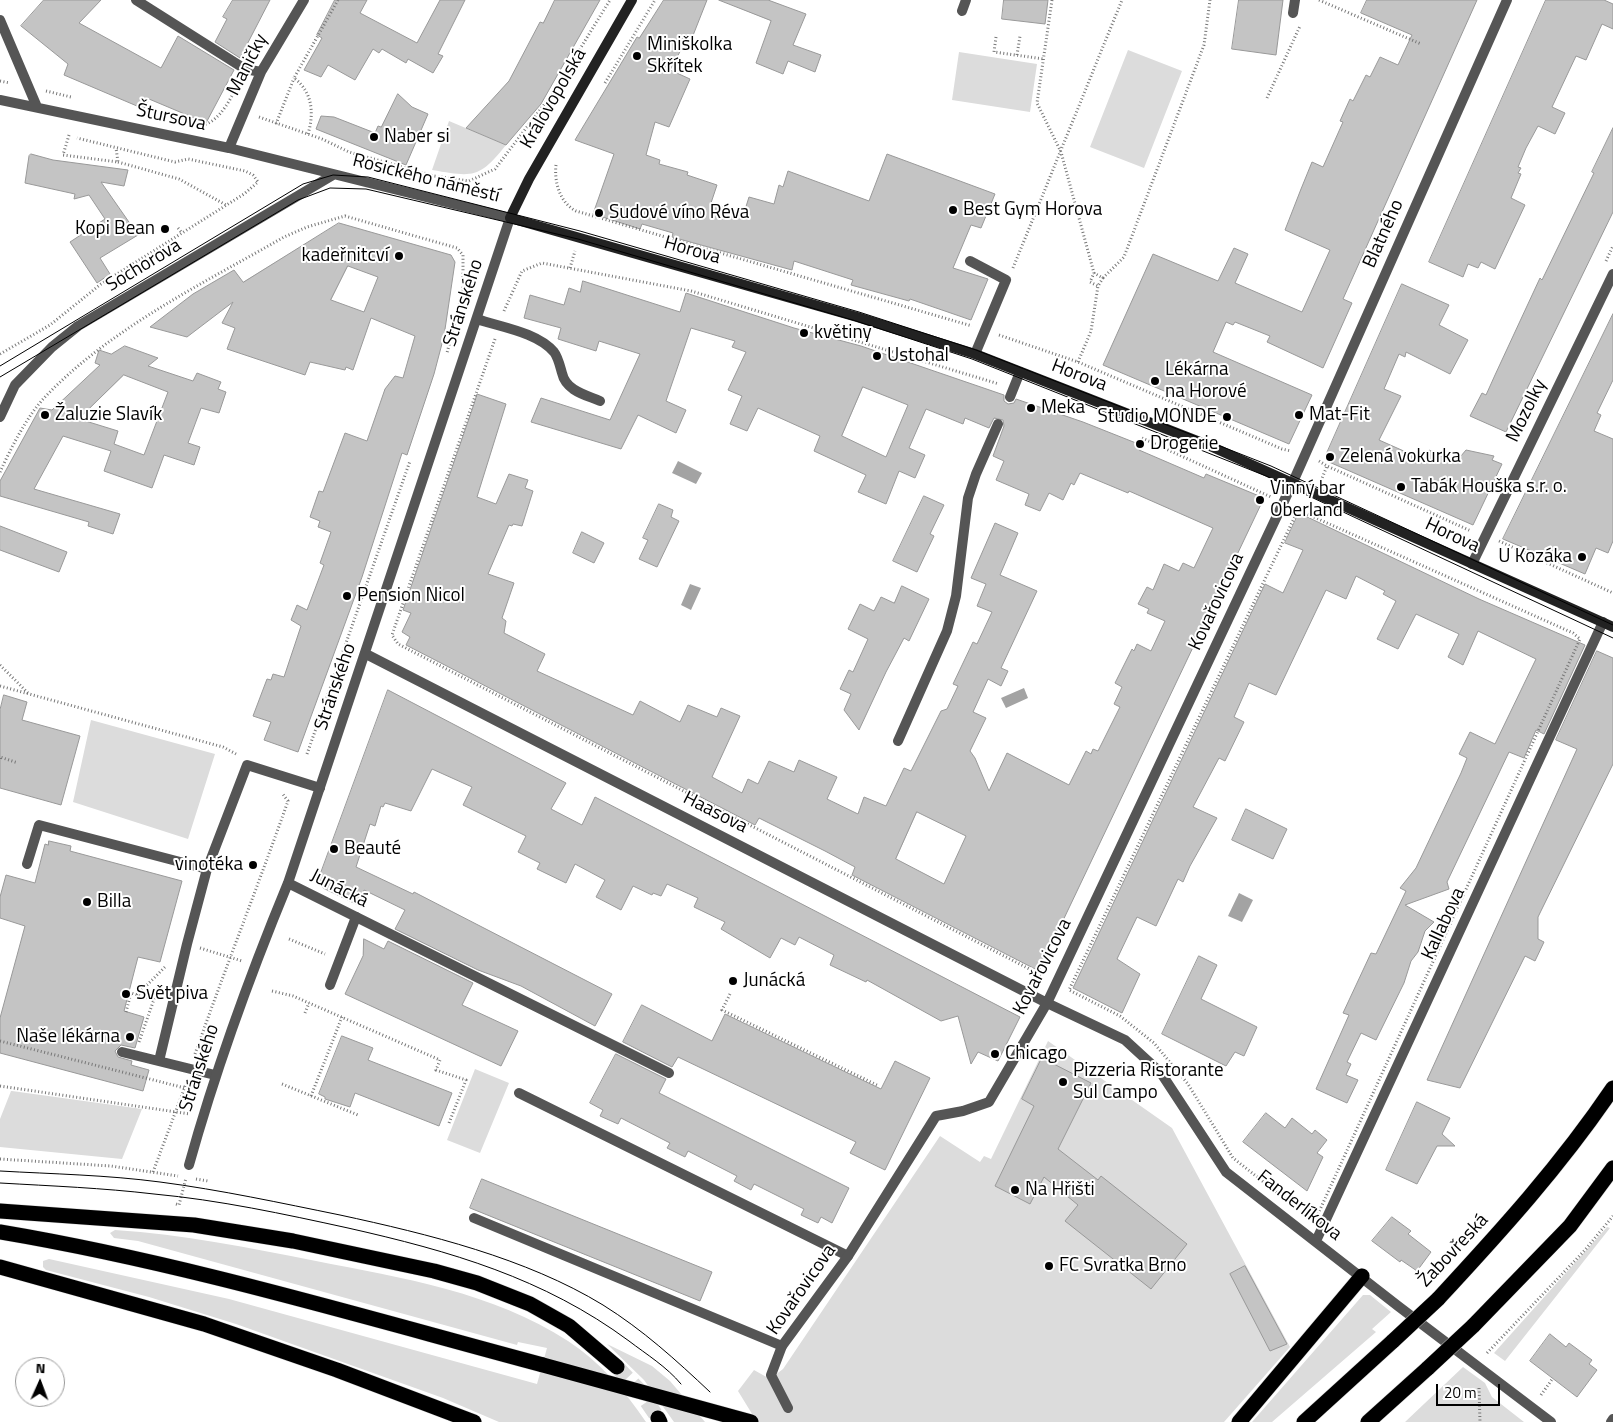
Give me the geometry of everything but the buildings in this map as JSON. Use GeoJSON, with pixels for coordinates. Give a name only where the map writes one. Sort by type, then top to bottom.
{"type":"FeatureCollection","features":[{"type":"Feature","properties":{"kind":"highway","name":"Žabovřeská"},"geometry":{"type":"LineString","coordinates":[[1304,1422],[1438,1299],[1521,1210],[1586,1128],[1613,1088]]}},
{"type":"Feature","properties":{"kind":"highway"},"geometry":{"type":"LineString","coordinates":[[1368,1422],[1473,1326],[1570,1226],[1613,1168]]}},
{"type":"Feature","properties":{"kind":"highway"},"geometry":{"type":"LineString","coordinates":[[0,1211],[194,1226],[292,1241],[434,1271],[477,1283],[530,1304],[569,1326],[617,1367]]}},
{"type":"Feature","properties":{"kind":"highway"},"geometry":{"type":"LineString","coordinates":[[0,1232],[90,1248],[248,1287],[751,1422]]}},
{"type":"Feature","properties":{"kind":"highway"},"geometry":{"type":"LineString","coordinates":[[0,1266],[204,1324],[337,1370],[474,1422]]}},
{"type":"Feature","properties":{"kind":"highway"},"geometry":{"type":"LineString","coordinates":[[1239,1422],[1362,1276]]}},
{"type":"Feature","properties":{"kind":"highway"},"geometry":{"type":"LineString","coordinates":[[1386,1422],[1399,1395]]}},
{"type":"Feature","properties":{"kind":"street"},"geometry":{"type":"LineString","coordinates":[[136,0],[245,69],[261,72]]}},
{"type":"Feature","properties":{"kind":"street","name":"Maničky"},"geometry":{"type":"LineString","coordinates":[[229,148],[261,72],[304,0]]}},
{"type":"Feature","properties":{"kind":"street","name":"Královopolská"},"geometry":{"type":"LineString","coordinates":[[510,218],[529,179],[632,0]]}},
{"type":"Feature","properties":{"kind":"street"},"geometry":{"type":"LineString","coordinates":[[962,12],[966,0]]}},
{"type":"Feature","properties":{"kind":"street"},"geometry":{"type":"LineString","coordinates":[[1293,13],[1294,0]]}},
{"type":"Feature","properties":{"kind":"street","name":"Blatného"},"geometry":{"type":"LineString","coordinates":[[1293,482],[1507,0]]}},
{"type":"Feature","properties":{"kind":"street"},"geometry":{"type":"LineString","coordinates":[[0,20],[37,107]]}},
{"type":"Feature","properties":{"kind":"street","name":"Štursova"},"geometry":{"type":"LineString","coordinates":[[0,100],[229,148],[332,175]]}},
{"type":"Feature","properties":{"kind":"street","name":"Rosického náměstí"},"geometry":{"type":"LineString","coordinates":[[332,175],[510,218]]}},
{"type":"Feature","properties":{"kind":"street","name":"Sochorova"},"geometry":{"type":"LineString","coordinates":[[0,417],[15,385],[52,347],[78,326],[332,175]]}},
{"type":"Feature","properties":{"kind":"street","name":"Stránského"},"geometry":{"type":"LineString","coordinates":[[189,1165],[215,1075],[255,965],[288,883],[510,218]]}},
{"type":"Feature","properties":{"kind":"street","name":"Horova"},"geometry":{"type":"LineString","coordinates":[[510,218],[579,236],[858,317],[974,354],[1210,446],[1613,627]]}},
{"type":"Feature","properties":{"kind":"street"},"geometry":{"type":"LineString","coordinates":[[970,261],[1006,280],[974,354]]}},
{"type":"Feature","properties":{"kind":"street","name":"Mozolky"},"geometry":{"type":"LineString","coordinates":[[1472,564],[1613,274]]}},
{"type":"Feature","properties":{"kind":"street"},"geometry":{"type":"LineString","coordinates":[[477,319],[544,343],[555,352],[565,382],[578,392],[600,401]]}},
{"type":"Feature","properties":{"kind":"street"},"geometry":{"type":"LineString","coordinates":[[1012,393],[1020,372]]}},
{"type":"Feature","properties":{"kind":"street"},"geometry":{"type":"LineString","coordinates":[[898,741],[947,631],[956,596],[968,498],[976,474],[998,424]]}},
{"type":"Feature","properties":{"kind":"street","name":"Kovařovicova"},"geometry":{"type":"LineString","coordinates":[[788,1408],[770,1375],[782,1346],[848,1256],[936,1116],[963,1111],[989,1102],[1047,1003],[1293,482]]}},
{"type":"Feature","properties":{"kind":"street","name":"Kallabova"},"geometry":{"type":"LineString","coordinates":[[1316,1241],[1602,622]]}},
{"type":"Feature","properties":{"kind":"street","name":"Haasova"},"geometry":{"type":"LineString","coordinates":[[366,654],[1047,1003]]}},
{"type":"Feature","properties":{"kind":"street"},"geometry":{"type":"LineString","coordinates":[[159,1061],[207,868],[247,765],[320,788]]}},
{"type":"Feature","properties":{"kind":"street"},"geometry":{"type":"LineString","coordinates":[[27,864],[39,825],[207,868]]}},
{"type":"Feature","properties":{"kind":"street","name":"Junácká"},"geometry":{"type":"LineString","coordinates":[[288,883],[669,1073]]}},
{"type":"Feature","properties":{"kind":"street"},"geometry":{"type":"LineString","coordinates":[[330,984],[356,917]]}},
{"type":"Feature","properties":{"kind":"street","name":"Fanderlíkova"},"geometry":{"type":"LineString","coordinates":[[1047,1003],[1125,1040],[1161,1073],[1226,1172],[1551,1422]]}},
{"type":"Feature","properties":{"kind":"street"},"geometry":{"type":"LineString","coordinates":[[122,1052],[215,1075]]}},
{"type":"Feature","properties":{"kind":"street"},"geometry":{"type":"LineString","coordinates":[[519,1093],[848,1256]]}},
{"type":"Feature","properties":{"kind":"street"},"geometry":{"type":"LineString","coordinates":[[474,1218],[782,1346]]}},
{"type":"Feature","properties":{"kind":"path"},"geometry":{"type":"LineString","coordinates":[[276,124],[294,78],[338,0]]}},
{"type":"Feature","properties":{"kind":"path"},"geometry":{"type":"LineString","coordinates":[[227,106],[308,134],[349,152],[434,176],[469,181],[495,169],[553,93],[610,0]]}},
{"type":"Feature","properties":{"kind":"path"},"geometry":{"type":"LineString","coordinates":[[603,86],[655,0]]}},
{"type":"Feature","properties":{"kind":"path"},"geometry":{"type":"LineString","coordinates":[[1052,0],[1038,103],[1061,152],[1094,273],[1090,282],[1098,286]]}},
{"type":"Feature","properties":{"kind":"path"},"geometry":{"type":"LineString","coordinates":[[1006,280],[1012,271],[1122,0]]}},
{"type":"Feature","properties":{"kind":"path"},"geometry":{"type":"LineString","coordinates":[[1078,362],[1091,331],[1098,286],[1103,278],[1124,257],[1204,45],[1210,0]]}},
{"type":"Feature","properties":{"kind":"path"},"geometry":{"type":"LineString","coordinates":[[1319,0],[1421,44]]}},
{"type":"Feature","properties":{"kind":"path"},"geometry":{"type":"LineString","coordinates":[[1267,98],[1304,18]]}},
{"type":"Feature","properties":{"kind":"path"},"geometry":{"type":"LineString","coordinates":[[1017,56],[1020,36]]}},
{"type":"Feature","properties":{"kind":"path"},"geometry":{"type":"LineString","coordinates":[[996,37],[994,52],[1044,59]]}},
{"type":"Feature","properties":{"kind":"path"},"geometry":{"type":"LineString","coordinates":[[197,126],[210,124],[227,106],[245,69]]}},
{"type":"Feature","properties":{"kind":"path"},"geometry":{"type":"LineString","coordinates":[[294,78],[302,84],[310,102],[312,119],[308,134]]}},
{"type":"Feature","properties":{"kind":"path"},"geometry":{"type":"LineString","coordinates":[[0,81],[74,98]]}},
{"type":"Feature","properties":{"kind":"path"},"geometry":{"type":"LineString","coordinates":[[69,136],[63,155],[118,162],[179,179],[226,205]]}},
{"type":"Feature","properties":{"kind":"path"},"geometry":{"type":"LineString","coordinates":[[0,354],[50,325],[101,284],[182,234],[258,182],[253,175],[245,171],[188,159],[175,162],[77,138]]}},
{"type":"Feature","properties":{"kind":"path"},"geometry":{"type":"LineString","coordinates":[[116,148],[118,162]]}},
{"type":"Feature","properties":{"kind":"path"},"geometry":{"type":"LineString","coordinates":[[556,162],[555,177],[568,207],[585,214],[985,330],[1078,362],[1282,449],[1291,451],[1295,442]]}},
{"type":"Feature","properties":{"kind":"path"},"geometry":{"type":"LineString","coordinates":[[0,472],[13,445],[44,398],[106,342],[284,237],[307,226],[345,216],[457,248],[463,255],[463,290],[446,357]]}},
{"type":"Feature","properties":{"kind":"path"},"geometry":{"type":"LineString","coordinates":[[178,228],[182,234]]}},
{"type":"Feature","properties":{"kind":"path"},"geometry":{"type":"LineString","coordinates":[[1604,264],[1613,246]]}},
{"type":"Feature","properties":{"kind":"path"},"geometry":{"type":"LineString","coordinates":[[1012,393],[967,372],[691,291],[542,263],[522,271],[499,326],[392,635],[398,644],[1042,977],[1046,968]]}},
{"type":"Feature","properties":{"kind":"path"},"geometry":{"type":"LineString","coordinates":[[1094,273],[1103,278]]}},
{"type":"Feature","properties":{"kind":"path"},"geometry":{"type":"LineString","coordinates":[[1133,434],[1258,490],[1269,496],[1265,505]]}},
{"type":"Feature","properties":{"kind":"path"},"geometry":{"type":"LineString","coordinates":[[1322,452],[1318,462],[1473,532]]}},
{"type":"Feature","properties":{"kind":"path"},"geometry":{"type":"LineString","coordinates":[[307,754],[413,453]]}},
{"type":"Feature","properties":{"kind":"path"},"geometry":{"type":"LineString","coordinates":[[1298,510],[1573,633],[1580,639],[1318,1214],[1302,1212],[1233,1158],[1188,1084],[1154,1043],[1120,1016],[1069,990],[1298,510]]}},
{"type":"Feature","properties":{"kind":"path"},"geometry":{"type":"LineString","coordinates":[[1503,532],[1499,541],[1613,593]]}},
{"type":"Feature","properties":{"kind":"path"},"geometry":{"type":"LineString","coordinates":[[0,665],[30,694]]}},
{"type":"Feature","properties":{"kind":"path"},"geometry":{"type":"LineString","coordinates":[[0,686],[223,748],[236,755],[247,765]]}},
{"type":"Feature","properties":{"kind":"path"},"geometry":{"type":"LineString","coordinates":[[0,759],[0,757],[18,763]]}},
{"type":"Feature","properties":{"kind":"path"},"geometry":{"type":"LineString","coordinates":[[0,1159],[112,1166],[153,1172],[185,1088],[229,957],[261,878],[288,801],[279,789]]}},
{"type":"Feature","properties":{"kind":"path"},"geometry":{"type":"LineString","coordinates":[[289,939],[339,959]]}},
{"type":"Feature","properties":{"kind":"path"},"geometry":{"type":"LineString","coordinates":[[187,944],[255,965]]}},
{"type":"Feature","properties":{"kind":"path"},"geometry":{"type":"LineString","coordinates":[[137,995],[167,966]]}},
{"type":"Feature","properties":{"kind":"path"},"geometry":{"type":"LineString","coordinates":[[272,991],[309,1003],[440,1060],[436,1070],[466,1080],[449,1123]]}},
{"type":"Feature","properties":{"kind":"path"},"geometry":{"type":"LineString","coordinates":[[126,1012],[131,993],[174,1006]]}},
{"type":"Feature","properties":{"kind":"path"},"geometry":{"type":"LineString","coordinates":[[730,994],[722,1010],[879,1086]]}},
{"type":"Feature","properties":{"kind":"path"},"geometry":{"type":"LineString","coordinates":[[305,1013],[309,1003]]}},
{"type":"Feature","properties":{"kind":"path"},"geometry":{"type":"LineString","coordinates":[[312,1096],[342,1018]]}},
{"type":"Feature","properties":{"kind":"path"},"geometry":{"type":"LineString","coordinates":[[0,1041],[185,1088]]}},
{"type":"Feature","properties":{"kind":"path"},"geometry":{"type":"LineString","coordinates":[[282,1084],[358,1114]]}},
{"type":"Feature","properties":{"kind":"path"},"geometry":{"type":"LineString","coordinates":[[0,1086],[203,1116]]}},
{"type":"Feature","properties":{"kind":"path"},"geometry":{"type":"LineString","coordinates":[[171,1204],[179,1205],[186,1177]]}},
{"type":"Feature","properties":{"kind":"path"},"geometry":{"type":"LineString","coordinates":[[1487,1353],[1586,1250],[1613,1216]]}},
{"type":"Feature","properties":{"kind":"path"},"geometry":{"type":"LineString","coordinates":[[1541,1395],[1553,1378]]}},
{"type":"Feature","properties":{"kind":"shaded area"},"geometry":{"type":"Polygon","coordinates":[[[1128,50],[1182,71],[1144,168],[1090,147],[1128,50]]]}},
{"type":"Feature","properties":{"kind":"shaded area"},"geometry":{"type":"Polygon","coordinates":[[[959,52],[1037,64],[1030,112],[952,100],[959,52]]]}},
{"type":"Feature","properties":{"kind":"shaded area"},"geometry":{"type":"Polygon","coordinates":[[[449,121],[506,145],[489,164],[482,170],[474,173],[457,174],[432,170],[449,121]]]}},
{"type":"Feature","properties":{"kind":"shaded area"},"geometry":{"type":"Polygon","coordinates":[[[678,461],[702,473],[696,484],[672,473],[678,461]]]}},
{"type":"Feature","properties":{"kind":"shaded area"},"geometry":{"type":"Polygon","coordinates":[[[690,584],[701,588],[691,610],[681,605],[690,584]]]}},
{"type":"Feature","properties":{"kind":"shaded area"},"geometry":{"type":"Polygon","coordinates":[[[1024,688],[1028,698],[1006,708],[1001,698],[1024,688]]]}},
{"type":"Feature","properties":{"kind":"shaded area"},"geometry":{"type":"Polygon","coordinates":[[[91,720],[215,754],[188,839],[73,802],[91,720]]]}},
{"type":"Feature","properties":{"kind":"shaded area"},"geometry":{"type":"Polygon","coordinates":[[[1239,893],[1253,900],[1242,922],[1228,916],[1239,893]]]}},
{"type":"Feature","properties":{"kind":"shaded area","name":"FC Svratka Brno"},"geometry":{"type":"Polygon","coordinates":[[[1048,1041],[1172,1128],[1290,1347],[1224,1422],[757,1422],[738,1391],[754,1370],[770,1379],[783,1369],[940,1136],[980,1162],[984,1156],[991,1159],[1048,1041]]]}},
{"type":"Feature","properties":{"kind":"shaded area"},"geometry":{"type":"Polygon","coordinates":[[[475,1069],[509,1083],[480,1153],[447,1140],[475,1069]]]}},
{"type":"Feature","properties":{"kind":"shaded area"},"geometry":{"type":"Polygon","coordinates":[[[11,1091],[142,1109],[122,1159],[0,1147],[0,1119],[11,1091]]]}},
{"type":"Feature","properties":{"kind":"shaded area"},"geometry":{"type":"Polygon","coordinates":[[[1607,1227],[1610,1228],[1505,1361],[1494,1353],[1607,1227]]]}},
{"type":"Feature","properties":{"kind":"shaded area"},"geometry":{"type":"Polygon","coordinates":[[[115,1230],[216,1242],[381,1274],[446,1289],[509,1310],[539,1324],[579,1349],[611,1377],[646,1422],[499,1422],[443,1398],[236,1324],[149,1297],[46,1270],[43,1267],[43,1261],[49,1259],[229,1299],[537,1384],[547,1348],[518,1342],[517,1345],[138,1241],[114,1238],[110,1233],[115,1230]]]}},
{"type":"Feature","properties":{"kind":"shaded area"},"geometry":{"type":"Polygon","coordinates":[[[1363,1295],[1370,1295],[1391,1312],[1372,1329],[1376,1332],[1272,1422],[1252,1422],[1363,1295]]]}},
{"type":"Feature","properties":{"kind":"shaded area"},"geometry":{"type":"Polygon","coordinates":[[[607,1344],[652,1366],[670,1381],[705,1422],[674,1422],[644,1380],[607,1344]]]}},
{"type":"Feature","properties":{"kind":"shaded area"},"geometry":{"type":"Polygon","coordinates":[[[1463,1367],[1485,1383],[1492,1397],[1524,1422],[1405,1422],[1463,1367]]]}},
{"type":"Feature","properties":{"kind":"tunnel"},"geometry":{"type":"LineString","coordinates":[[617,1367],[639,1390],[658,1418]]}},
{"type":"Feature","properties":{"kind":"tram line"},"geometry":{"type":"LineString","coordinates":[[0,366],[303,184],[333,175],[368,177],[580,231],[859,312],[976,350],[1271,466],[1613,625]]}},
{"type":"Feature","properties":{"kind":"tram line"},"geometry":{"type":"LineString","coordinates":[[0,377],[298,200],[330,188],[366,189],[578,239],[856,321],[972,359],[1266,476],[1613,638]]}},
{"type":"Feature","properties":{"kind":"tram line"},"geometry":{"type":"LineString","coordinates":[[0,1171],[120,1178],[206,1189],[340,1215],[442,1239],[542,1274],[573,1288],[603,1305],[645,1335],[710,1392]]}},
{"type":"Feature","properties":{"kind":"tram line"},"geometry":{"type":"LineString","coordinates":[[0,1183],[116,1190],[203,1200],[348,1228],[423,1246],[495,1270],[564,1300],[597,1319],[629,1341],[663,1366],[681,1384]]}},
{"type":"Feature","properties":{"kind":"place","name":"Miniškolka Skřítek"},"geometry":{"type":"Point","coordinates":[637,56]}},
{"type":"Feature","properties":{"kind":"place","name":"Naber si"},"geometry":{"type":"Point","coordinates":[374,137]}},
{"type":"Feature","properties":{"kind":"place","name":"Best Gym Horova"},"geometry":{"type":"Point","coordinates":[953,210]}},
{"type":"Feature","properties":{"kind":"place","name":"Sudové víno Réva"},"geometry":{"type":"Point","coordinates":[599,213]}},
{"type":"Feature","properties":{"kind":"place","name":"Kopi Bean"},"geometry":{"type":"Point","coordinates":[165,229]}},
{"type":"Feature","properties":{"kind":"place","name":"kadeřnitcví"},"geometry":{"type":"Point","coordinates":[399,256]}},
{"type":"Feature","properties":{"kind":"place","name":"květiny"},"geometry":{"type":"Point","coordinates":[804,333]}},
{"type":"Feature","properties":{"kind":"place","name":"Ustohal"},"geometry":{"type":"Point","coordinates":[877,356]}},
{"type":"Feature","properties":{"kind":"place","name":"Lékárna na Horové"},"geometry":{"type":"Point","coordinates":[1155,381]}},
{"type":"Feature","properties":{"kind":"place","name":"Meka"},"geometry":{"type":"Point","coordinates":[1031,408]}},
{"type":"Feature","properties":{"kind":"place","name":"Žaluzie Slavík"},"geometry":{"type":"Point","coordinates":[45,415]}},
{"type":"Feature","properties":{"kind":"place","name":"Mat-Fit"},"geometry":{"type":"Point","coordinates":[1299,415]}},
{"type":"Feature","properties":{"kind":"place","name":"Studio MONDE"},"geometry":{"type":"Point","coordinates":[1227,417]}},
{"type":"Feature","properties":{"kind":"place","name":"Drogerie"},"geometry":{"type":"Point","coordinates":[1140,444]}},
{"type":"Feature","properties":{"kind":"place","name":"Zelená vokurka"},"geometry":{"type":"Point","coordinates":[1330,457]}},
{"type":"Feature","properties":{"kind":"place","name":"Tabák Houška s.r. o."},"geometry":{"type":"Point","coordinates":[1401,487]}},
{"type":"Feature","properties":{"kind":"place","name":"Vinný bar Oberland"},"geometry":{"type":"Point","coordinates":[1260,500]}},
{"type":"Feature","properties":{"kind":"place","name":"U Kozáka"},"geometry":{"type":"Point","coordinates":[1582,557]}},
{"type":"Feature","properties":{"kind":"place","name":"Pension Nicol"},"geometry":{"type":"Point","coordinates":[347,596]}},
{"type":"Feature","properties":{"kind":"place","name":"Beauté"},"geometry":{"type":"Point","coordinates":[334,849]}},
{"type":"Feature","properties":{"kind":"place","name":"vinotéka"},"geometry":{"type":"Point","coordinates":[253,865]}},
{"type":"Feature","properties":{"kind":"place","name":"Billa"},"geometry":{"type":"Point","coordinates":[87,902]}},
{"type":"Feature","properties":{"kind":"place","name":"Junácká"},"geometry":{"type":"Point","coordinates":[733,981]}},
{"type":"Feature","properties":{"kind":"place","name":"Svět piva"},"geometry":{"type":"Point","coordinates":[126,994]}},
{"type":"Feature","properties":{"kind":"place","name":"Naše lékárna"},"geometry":{"type":"Point","coordinates":[130,1037]}},
{"type":"Feature","properties":{"kind":"place","name":"Chicago"},"geometry":{"type":"Point","coordinates":[995,1054]}},
{"type":"Feature","properties":{"kind":"place","name":"Pizzeria Ristorante Sul Campo"},"geometry":{"type":"Point","coordinates":[1063,1082]}},
{"type":"Feature","properties":{"kind":"place","name":"Na Hřišti"},"geometry":{"type":"Point","coordinates":[1015,1190]}},
{"type":"Feature","properties":{"kind":"place","name":"FC Svratka Brno"},"geometry":{"type":"Point","coordinates":[1049,1266]}}]}
